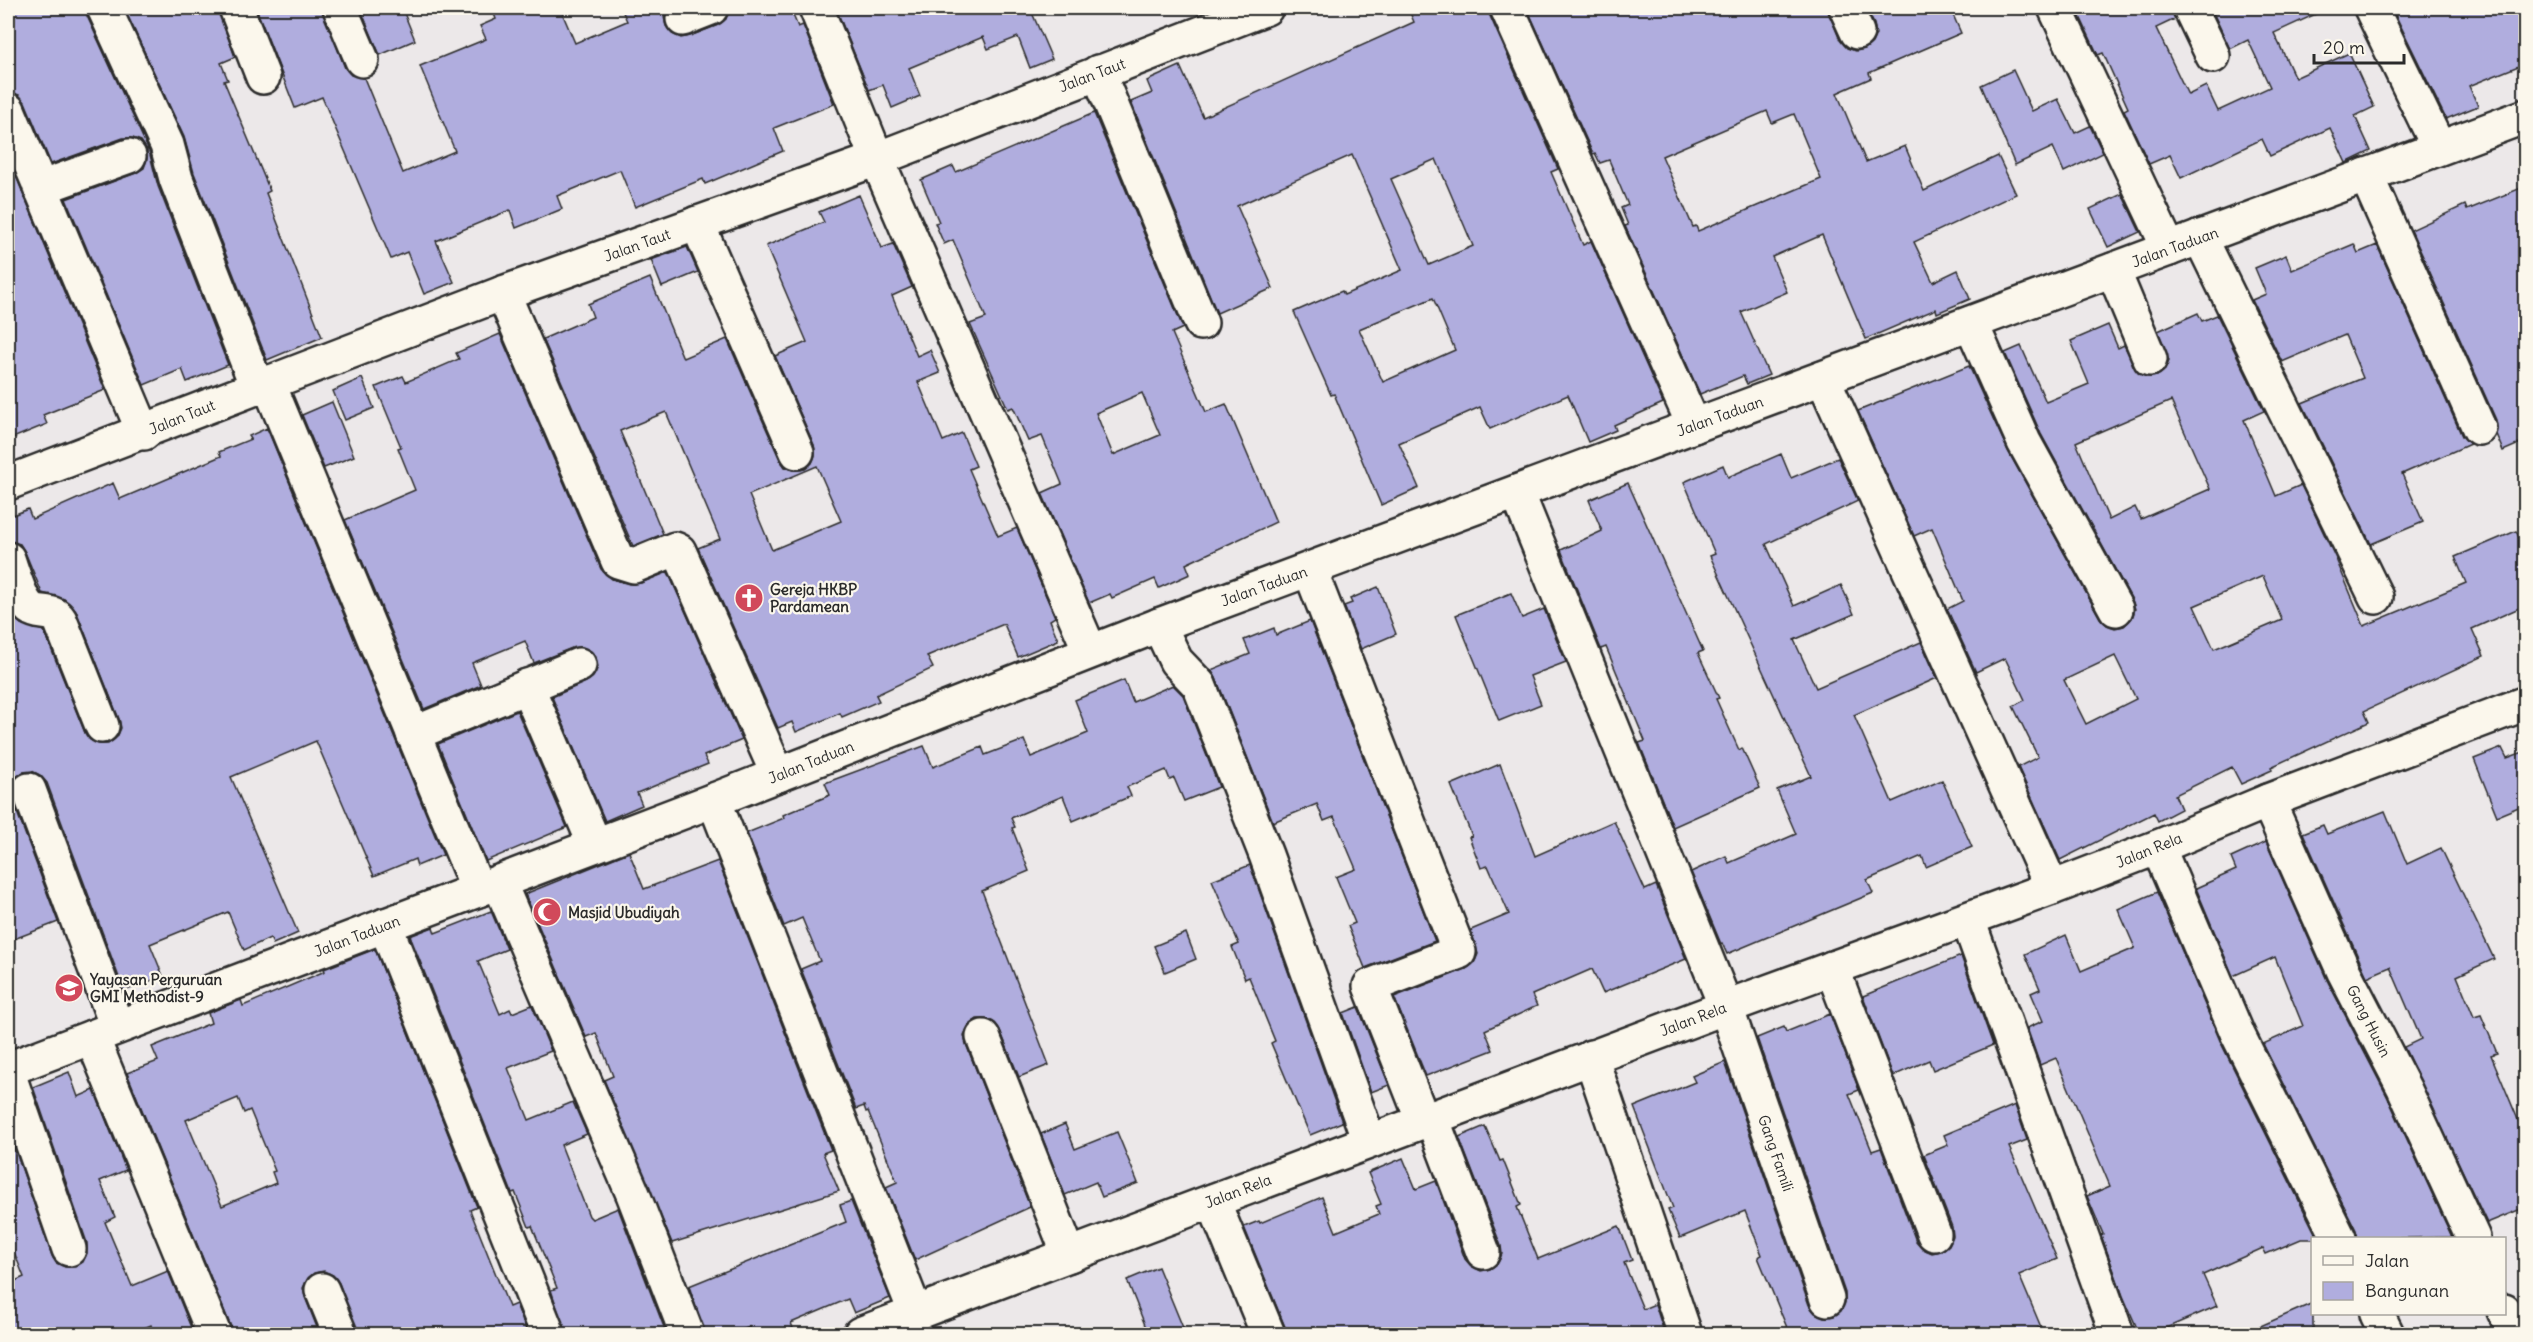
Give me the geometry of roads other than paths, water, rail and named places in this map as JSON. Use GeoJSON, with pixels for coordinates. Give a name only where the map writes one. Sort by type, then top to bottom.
{"type":"FeatureCollection","features":[{"type":"Feature","properties":{"kind":"street"},"geometry":{"type":"LineString","coordinates":[[104,8],[167,145],[176,179],[413,734],[489,886],[633,1194],[687,1335]]}},
{"type":"Feature","properties":{"kind":"street"},"geometry":{"type":"LineString","coordinates":[[236,8],[263,77]]}},
{"type":"Feature","properties":{"kind":"street"},"geometry":{"type":"LineString","coordinates":[[340,8],[362,60]]}},
{"type":"Feature","properties":{"kind":"street"},"geometry":{"type":"LineString","coordinates":[[816,8],[877,159],[1090,651]]}},
{"type":"Feature","properties":{"kind":"street","name":"Jalan Taut"},"geometry":{"type":"LineString","coordinates":[[8,483],[144,433],[503,293],[877,159],[1266,8]]}},
{"type":"Feature","properties":{"kind":"street"},"geometry":{"type":"LineString","coordinates":[[1507,8],[1694,426]]}},
{"type":"Feature","properties":{"kind":"street"},"geometry":{"type":"LineString","coordinates":[[2055,8],[2169,249]]}},
{"type":"Feature","properties":{"kind":"street"},"geometry":{"type":"LineString","coordinates":[[2190,8],[2213,56]]}},
{"type":"Feature","properties":{"kind":"street"},"geometry":{"type":"LineString","coordinates":[[2371,8],[2439,148]]}},
{"type":"Feature","properties":{"kind":"street"},"geometry":{"type":"LineString","coordinates":[[1098,72],[1201,323]]}},
{"type":"Feature","properties":{"kind":"street"},"geometry":{"type":"LineString","coordinates":[[8,110],[144,433]]}},
{"type":"Feature","properties":{"kind":"street","name":"Jalan Taduan"},"geometry":{"type":"LineString","coordinates":[[8,1071],[104,1032],[714,800],[1090,651],[2526,116]]}},
{"type":"Feature","properties":{"kind":"street"},"geometry":{"type":"LineString","coordinates":[[40,188],[129,156]]}},
{"type":"Feature","properties":{"kind":"street"},"geometry":{"type":"LineString","coordinates":[[2366,176],[2479,428]]}},
{"type":"Feature","properties":{"kind":"street"},"geometry":{"type":"LineString","coordinates":[[698,223],[797,452]]}},
{"type":"Feature","properties":{"kind":"street"},"geometry":{"type":"LineString","coordinates":[[2200,237],[2376,597]]}},
{"type":"Feature","properties":{"kind":"street"},"geometry":{"type":"LineString","coordinates":[[2112,270],[2150,359]]}},
{"type":"Feature","properties":{"kind":"street"},"geometry":{"type":"LineString","coordinates":[[503,293],[618,561],[634,566],[675,549],[679,551],[778,775]]}},
{"type":"Feature","properties":{"kind":"street"},"geometry":{"type":"LineString","coordinates":[[1971,322],[2024,442],[2116,609]]}},
{"type":"Feature","properties":{"kind":"street"},"geometry":{"type":"LineString","coordinates":[[1823,378],[2052,888]]}},
{"type":"Feature","properties":{"kind":"street","name":"Gang Famili"},"geometry":{"type":"LineString","coordinates":[[1517,492],[1726,1006],[1827,1299]]}},
{"type":"Feature","properties":{"kind":"street"},"geometry":{"type":"LineString","coordinates":[[8,559],[26,603],[32,610],[54,614],[60,620],[102,726]]}},
{"type":"Feature","properties":{"kind":"street"},"geometry":{"type":"LineString","coordinates":[[1310,570],[1459,952],[1370,986],[1483,1252]]}},
{"type":"Feature","properties":{"kind":"street"},"geometry":{"type":"LineString","coordinates":[[1159,625],[1176,661],[1199,685],[1266,855],[1369,1141]]}},
{"type":"Feature","properties":{"kind":"street"},"geometry":{"type":"LineString","coordinates":[[413,734],[579,665]]}},
{"type":"Feature","properties":{"kind":"street"},"geometry":{"type":"LineString","coordinates":[[527,686],[595,846]]}},
{"type":"Feature","properties":{"kind":"street","name":"Jalan Rela"},"geometry":{"type":"LineString","coordinates":[[860,1335],[905,1323],[1069,1255],[1427,1119],[1726,1006],[1968,920],[2158,847],[2268,801],[2526,703]]}},
{"type":"Feature","properties":{"kind":"street"},"geometry":{"type":"LineString","coordinates":[[29,790],[104,1032],[214,1335]]}},
{"type":"Feature","properties":{"kind":"street"},"geometry":{"type":"LineString","coordinates":[[714,800],[905,1323]]}},
{"type":"Feature","properties":{"kind":"street","name":"Gang Husin"},"geometry":{"type":"LineString","coordinates":[[2268,801],[2344,972],[2404,1088],[2472,1237]]}},
{"type":"Feature","properties":{"kind":"street"},"geometry":{"type":"LineString","coordinates":[[2158,847],[2238,1035],[2338,1237]]}},
{"type":"Feature","properties":{"kind":"street"},"geometry":{"type":"LineString","coordinates":[[1968,920],[2117,1335]]}},
{"type":"Feature","properties":{"kind":"street"},"geometry":{"type":"LineString","coordinates":[[385,925],[548,1335]]}},
{"type":"Feature","properties":{"kind":"street"},"geometry":{"type":"LineString","coordinates":[[1832,969],[1934,1234]]}},
{"type":"Feature","properties":{"kind":"street"},"geometry":{"type":"LineString","coordinates":[[984,1037],[1069,1255]]}},
{"type":"Feature","properties":{"kind":"street"},"geometry":{"type":"LineString","coordinates":[[1592,1057],[1685,1335]]}},
{"type":"Feature","properties":{"kind":"street"},"geometry":{"type":"LineString","coordinates":[[8,1071],[69,1249]]}},
{"type":"Feature","properties":{"kind":"street"},"geometry":{"type":"LineString","coordinates":[[1214,1201],[1268,1335]]}},
{"type":"Feature","properties":{"kind":"street"},"geometry":{"type":"LineString","coordinates":[[322,1290],[340,1335]]}},
{"type":"Feature","properties":{"kind":"street"},"geometry":{"type":"LineString","coordinates":[[2506,1313],[2515,1335]]}},
{"type":"Feature","properties":{"kind":"street"},"geometry":{"type":"LineString","coordinates":[[2377,1315],[2387,1335]]}},
{"type":"Feature","properties":{"kind":"place","name":"Gereja HKBP Pardamean"},"geometry":{"type":"Point","coordinates":[749,598]}},
{"type":"Feature","properties":{"kind":"place","name":"Masjid Ubudiyah"},"geometry":{"type":"Point","coordinates":[547,912]}},
{"type":"Feature","properties":{"kind":"place","name":"Yayasan Perguruan GMI Methodist-9"},"geometry":{"type":"Point","coordinates":[69,988]}}]}
